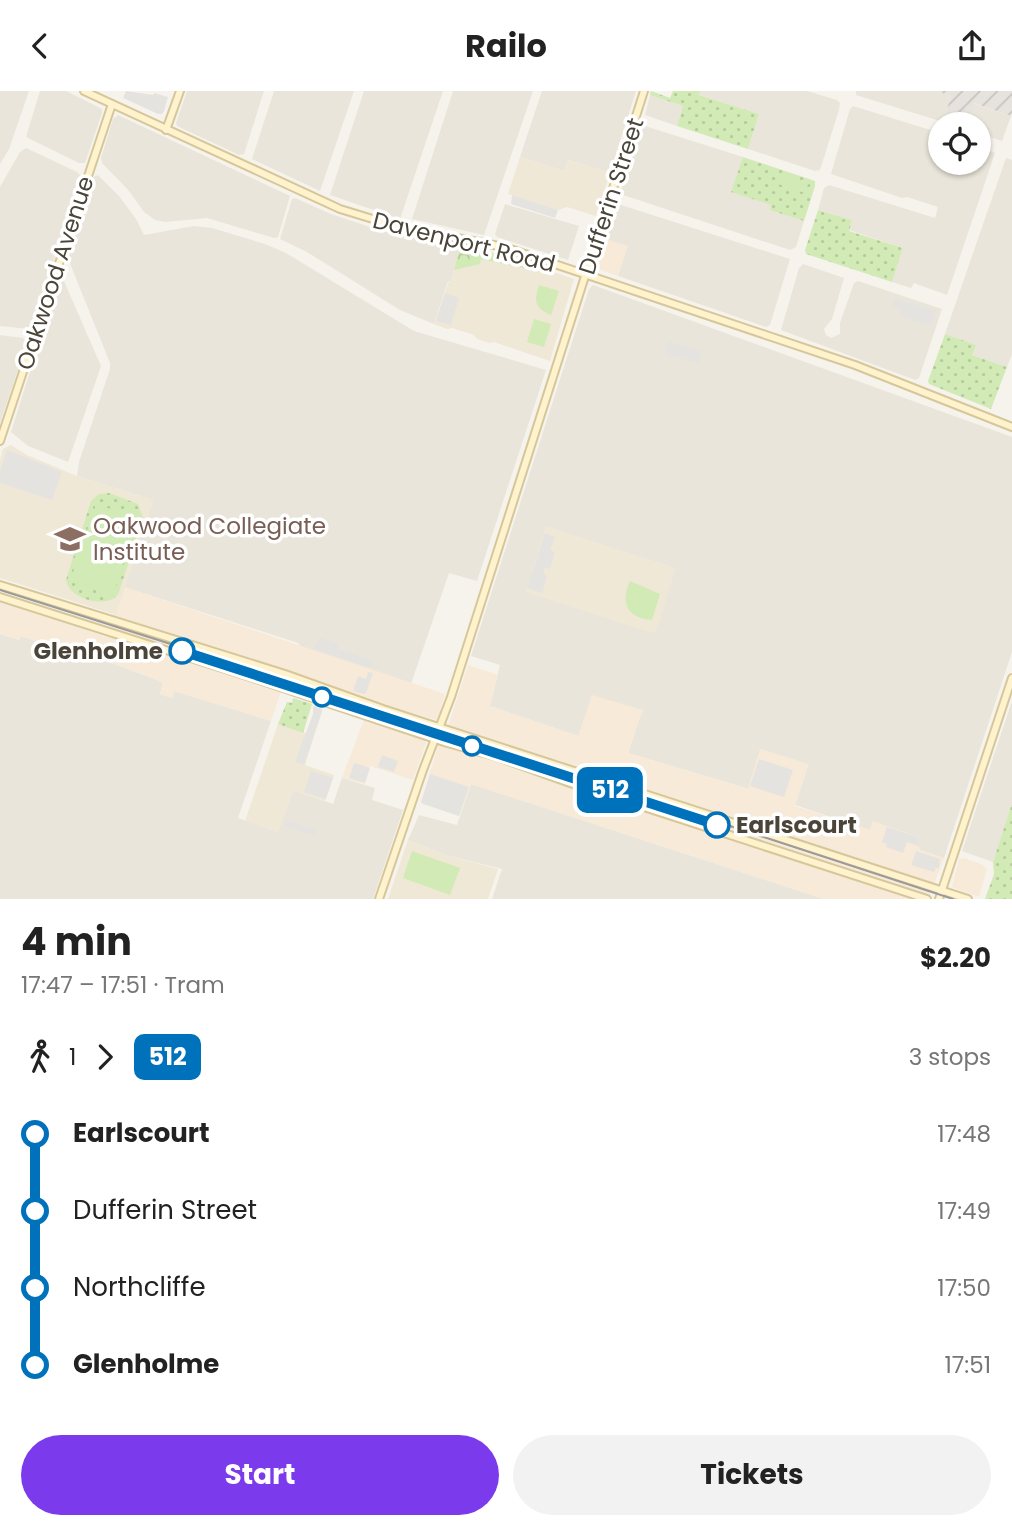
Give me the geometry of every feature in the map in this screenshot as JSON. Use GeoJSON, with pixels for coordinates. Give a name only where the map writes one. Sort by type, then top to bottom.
{"type":"FeatureCollection","features":[{"type":"Feature","properties":{"kind":"main road","name":"Davenport Road"},"geometry":{"type":"LineString","coordinates":[[84,91],[350,213],[404,228],[504,247],[863,367],[1012,427]]}},
{"type":"Feature","properties":{"kind":"main road"},"geometry":{"type":"LineString","coordinates":[[166,130],[180,91]]}},
{"type":"Feature","properties":{"kind":"main road","name":"Dufferin Street"},"geometry":{"type":"LineString","coordinates":[[379,899],[464,659],[644,91]]}},
{"type":"Feature","properties":{"kind":"main road","name":"Oakwood Avenue"},"geometry":{"type":"LineString","coordinates":[[0,441],[112,104]]}},
{"type":"Feature","properties":{"kind":"main road"},"geometry":{"type":"LineString","coordinates":[[0,585],[285,674],[968,899]]}},
{"type":"Feature","properties":{"kind":"main road"},"geometry":{"type":"LineString","coordinates":[[0,597],[928,899]]}},
{"type":"Feature","properties":{"kind":"main road"},"geometry":{"type":"LineString","coordinates":[[939,899],[1012,678]]}},
{"type":"Feature","properties":{"kind":"shaded area"},"geometry":{"type":"Polygon","coordinates":[[[0,91],[29,91],[9,149],[0,164],[0,91]]]}},
{"type":"Feature","properties":{"kind":"shaded area"},"geometry":{"type":"Polygon","coordinates":[[[40,91],[66,91],[102,109],[85,163],[79,163],[26,137],[40,91]]]}},
{"type":"Feature","properties":{"kind":"shaded area"},"geometry":{"type":"Polygon","coordinates":[[[126,91],[168,97],[164,111],[158,114],[123,98],[126,91]]]}},
{"type":"Feature","properties":{"kind":"shaded area"},"geometry":{"type":"Polygon","coordinates":[[[187,91],[264,91],[244,154],[239,155],[177,126],[187,91]]]}},
{"type":"Feature","properties":{"kind":"shaded area"},"geometry":{"type":"Polygon","coordinates":[[[274,91],[354,91],[320,191],[252,159],[274,91]]]}},
{"type":"Feature","properties":{"kind":"shaded area"},"geometry":{"type":"Polygon","coordinates":[[[364,91],[443,91],[400,219],[330,195],[364,91]]]}},
{"type":"Feature","properties":{"kind":"shaded area"},"geometry":{"type":"Polygon","coordinates":[[[453,91],[533,91],[484,235],[412,219],[453,91]]]}},
{"type":"Feature","properties":{"kind":"shaded area"},"geometry":{"type":"Polygon","coordinates":[[[542,91],[636,91],[610,173],[568,160],[564,171],[520,157],[542,91]]]}},
{"type":"Feature","properties":{"kind":"shaded area"},"geometry":{"type":"Polygon","coordinates":[[[700,91],[807,91],[837,100],[840,103],[839,110],[820,170],[815,171],[748,149],[759,114],[699,95],[700,91]]]}},
{"type":"Feature","properties":{"kind":"shaded area"},"geometry":{"type":"Polygon","coordinates":[[[856,91],[936,91],[951,96],[946,112],[928,112],[928,117],[856,95],[856,91]]]}},
{"type":"Feature","properties":{"kind":"shaded area"},"geometry":{"type":"Polygon","coordinates":[[[936,91],[1012,91],[1012,113],[1011,116],[974,103],[971,112],[946,112],[951,96],[936,91]]]}},
{"type":"Feature","properties":{"kind":"shaded area"},"geometry":{"type":"Polygon","coordinates":[[[650,95],[683,106],[677,126],[645,115],[650,95]]]}},
{"type":"Feature","properties":{"kind":"shaded area"},"geometry":{"type":"Polygon","coordinates":[[[973,103],[1011,116],[1002,141],[991,137],[991,112],[970,112],[973,103]]]}},
{"type":"Feature","properties":{"kind":"shaded area"},"geometry":{"type":"Polygon","coordinates":[[[853,106],[928,129],[928,175],[988,175],[947,295],[914,283],[911,288],[892,282],[903,248],[849,230],[852,220],[818,210],[824,188],[829,185],[935,218],[938,207],[831,174],[853,106]]]}},
{"type":"Feature","properties":{"kind":"shaded area"},"geometry":{"type":"Polygon","coordinates":[[[118,115],[290,196],[278,237],[207,218],[165,222],[155,220],[144,212],[129,191],[102,163],[101,158],[113,119],[118,115]]]}},
{"type":"Feature","properties":{"kind":"shaded area"},"geometry":{"type":"Polygon","coordinates":[[[645,126],[743,157],[732,192],[772,205],[771,210],[804,221],[796,247],[790,250],[620,194],[640,127],[645,126]]]}},
{"type":"Feature","properties":{"kind":"shaded area"},"geometry":{"type":"Polygon","coordinates":[[[26,148],[81,176],[33,325],[29,329],[0,326],[0,187],[20,152],[26,148]]]}},
{"type":"Feature","properties":{"kind":"shaded area"},"geometry":{"type":"Polygon","coordinates":[[[520,157],[564,171],[568,160],[610,173],[596,216],[567,207],[558,210],[508,194],[520,157]]]}},
{"type":"Feature","properties":{"kind":"shaded area"},"geometry":{"type":"Polygon","coordinates":[[[1006,158],[1012,160],[1012,354],[1007,367],[972,355],[975,345],[945,334],[1006,158]]]}},
{"type":"Feature","properties":{"kind":"shaded area"},"geometry":{"type":"Polygon","coordinates":[[[98,175],[119,196],[144,235],[194,226],[212,228],[265,244],[286,253],[414,331],[546,370],[477,581],[449,573],[411,684],[300,646],[298,643],[124,587],[153,500],[77,476],[79,462],[110,369],[110,363],[67,256],[93,177],[98,175]]]}},
{"type":"Feature","properties":{"kind":"shaded area"},"geometry":{"type":"Polygon","coordinates":[[[512,195],[558,210],[555,218],[511,204],[512,195]]]}},
{"type":"Feature","properties":{"kind":"shaded area"},"geometry":{"type":"Polygon","coordinates":[[[292,199],[367,226],[460,247],[451,281],[448,281],[434,324],[400,310],[307,252],[280,239],[292,199]]]}},
{"type":"Feature","properties":{"kind":"shaded area"},"geometry":{"type":"Polygon","coordinates":[[[505,204],[579,226],[568,260],[497,237],[495,234],[505,204]]]}},
{"type":"Feature","properties":{"kind":"shaded area"},"geometry":{"type":"Polygon","coordinates":[[[618,204],[790,259],[770,325],[766,327],[618,276],[627,246],[604,239],[614,207],[618,204]]]}},
{"type":"Feature","properties":{"kind":"shaded area"},"geometry":{"type":"Polygon","coordinates":[[[604,239],[628,246],[618,276],[596,268],[604,239]]]}},
{"type":"Feature","properties":{"kind":"shaded area"},"geometry":{"type":"Polygon","coordinates":[[[460,247],[498,254],[574,279],[550,361],[434,324],[451,281],[460,247]]]}},
{"type":"Feature","properties":{"kind":"shaded area"},"geometry":{"type":"Polygon","coordinates":[[[803,264],[844,278],[832,319],[824,329],[826,335],[831,338],[840,334],[840,323],[854,283],[858,281],[942,309],[919,378],[915,380],[781,330],[799,268],[803,264]]]}},
{"type":"Feature","properties":{"kind":"shaded area"},"geometry":{"type":"Polygon","coordinates":[[[63,279],[101,366],[68,462],[28,446],[11,432],[57,286],[63,279]]]}},
{"type":"Feature","properties":{"kind":"shaded area"},"geometry":{"type":"Polygon","coordinates":[[[593,285],[1012,437],[1012,652],[944,858],[920,850],[918,837],[873,822],[870,830],[795,805],[808,765],[749,789],[628,753],[642,710],[578,736],[490,706],[500,665],[471,656],[589,289],[593,285]],[[546,527],[526,592],[675,572],[674,568],[546,527]]]}},
{"type":"Feature","properties":{"kind":"shaded area"},"geometry":{"type":"Polygon","coordinates":[[[445,293],[459,298],[451,325],[436,321],[445,293]]]}},
{"type":"Feature","properties":{"kind":"shaded area"},"geometry":{"type":"Polygon","coordinates":[[[895,298],[936,311],[931,326],[900,316],[902,310],[892,307],[895,298]]]}},
{"type":"Feature","properties":{"kind":"shaded area"},"geometry":{"type":"Polygon","coordinates":[[[0,335],[23,338],[27,343],[0,423],[0,335]]]}},
{"type":"Feature","properties":{"kind":"shaded area"},"geometry":{"type":"Polygon","coordinates":[[[668,341],[702,352],[698,363],[665,354],[668,341]]]}},
{"type":"Feature","properties":{"kind":"shaded area","name":"Oakwood Collegiate Institute"},"geometry":{"type":"Polygon","coordinates":[[[11,445],[27,455],[77,476],[153,500],[116,615],[0,578],[0,460],[3,449],[11,445]]]}},
{"type":"Feature","properties":{"kind":"shaded area"},"geometry":{"type":"Polygon","coordinates":[[[7,450],[62,472],[52,500],[0,483],[0,471],[7,450]]]}},
{"type":"Feature","properties":{"kind":"shaded area"},"geometry":{"type":"Polygon","coordinates":[[[546,526],[674,568],[656,632],[652,633],[526,592],[546,526]]]}},
{"type":"Feature","properties":{"kind":"shaded area"},"geometry":{"type":"Polygon","coordinates":[[[545,533],[555,537],[550,550],[555,552],[550,569],[545,568],[543,574],[547,576],[542,593],[527,588],[545,533]]]}},
{"type":"Feature","properties":{"kind":"shaded area"},"geometry":{"type":"Polygon","coordinates":[[[124,587],[445,694],[438,717],[436,720],[363,698],[288,671],[271,721],[174,691],[172,698],[160,694],[163,682],[61,644],[59,648],[22,636],[19,640],[0,634],[0,601],[107,637],[124,587]]]}},
{"type":"Feature","properties":{"kind":"shaded area"},"geometry":{"type":"Polygon","coordinates":[[[0,634],[19,640],[21,636],[58,648],[60,644],[163,682],[160,694],[172,698],[174,691],[271,721],[238,818],[278,832],[293,790],[333,804],[342,778],[375,788],[372,800],[403,810],[373,899],[0,899],[0,634]]]}},
{"type":"Feature","properties":{"kind":"shaded area"},"geometry":{"type":"Polygon","coordinates":[[[320,637],[339,644],[338,648],[374,661],[369,668],[314,649],[320,637]]]}},
{"type":"Feature","properties":{"kind":"shaded area"},"geometry":{"type":"Polygon","coordinates":[[[468,665],[498,675],[490,706],[578,736],[592,695],[643,710],[628,753],[748,789],[760,749],[809,764],[795,806],[870,830],[873,821],[918,837],[920,850],[944,858],[928,899],[824,899],[471,784],[459,816],[423,804],[421,801],[438,747],[442,745],[468,665]]]}},
{"type":"Feature","properties":{"kind":"shaded area"},"geometry":{"type":"Polygon","coordinates":[[[368,672],[373,673],[366,693],[353,691],[358,676],[366,679],[368,672]]]}},
{"type":"Feature","properties":{"kind":"shaded area"},"geometry":{"type":"Polygon","coordinates":[[[1012,701],[1012,803],[993,862],[962,851],[1012,701]]]}},
{"type":"Feature","properties":{"kind":"shaded area"},"geometry":{"type":"Polygon","coordinates":[[[313,706],[322,709],[322,712],[304,765],[295,762],[313,714],[313,706]]]}},
{"type":"Feature","properties":{"kind":"shaded area"},"geometry":{"type":"Polygon","coordinates":[[[364,720],[423,739],[426,743],[413,780],[370,766],[364,784],[342,778],[364,720]]]}},
{"type":"Feature","properties":{"kind":"shaded area"},"geometry":{"type":"Polygon","coordinates":[[[278,724],[314,736],[305,765],[334,775],[325,801],[293,790],[278,832],[245,821],[278,724]]]}},
{"type":"Feature","properties":{"kind":"shaded area"},"geometry":{"type":"Polygon","coordinates":[[[382,755],[398,761],[394,772],[378,767],[382,755]]]}},
{"type":"Feature","properties":{"kind":"shaded area"},"geometry":{"type":"Polygon","coordinates":[[[759,759],[793,770],[784,797],[750,786],[759,759]]]}},
{"type":"Feature","properties":{"kind":"shaded area"},"geometry":{"type":"Polygon","coordinates":[[[354,763],[370,768],[365,783],[349,778],[354,763]]]}},
{"type":"Feature","properties":{"kind":"shaded area"},"geometry":{"type":"Polygon","coordinates":[[[311,771],[333,778],[326,799],[304,792],[311,771]]]}},
{"type":"Feature","properties":{"kind":"shaded area"},"geometry":{"type":"Polygon","coordinates":[[[430,774],[469,787],[459,816],[421,803],[430,774]]]}},
{"type":"Feature","properties":{"kind":"shaded area"},"geometry":{"type":"Polygon","coordinates":[[[471,784],[824,899],[492,899],[502,869],[446,855],[408,840],[419,815],[457,825],[471,784]]]}},
{"type":"Feature","properties":{"kind":"shaded area"},"geometry":{"type":"Polygon","coordinates":[[[286,820],[316,830],[314,836],[284,826],[286,820]]]}},
{"type":"Feature","properties":{"kind":"shaded area"},"geometry":{"type":"Polygon","coordinates":[[[887,827],[918,837],[918,846],[907,842],[903,853],[886,847],[887,844],[882,842],[887,827]]]}},
{"type":"Feature","properties":{"kind":"shaded area"},"geometry":{"type":"Polygon","coordinates":[[[408,840],[446,855],[498,869],[488,899],[388,899],[408,840]]]}},
{"type":"Feature","properties":{"kind":"shaded area"},"geometry":{"type":"Polygon","coordinates":[[[916,851],[940,859],[939,868],[934,872],[911,865],[916,851]]]}},
{"type":"Feature","properties":{"kind":"shaded area"},"geometry":{"type":"Polygon","coordinates":[[[964,858],[987,869],[979,897],[952,887],[959,859],[964,858]]]}},
{"type":"Feature","properties":{"kind":"green space"},"geometry":{"type":"Polygon","coordinates":[[[651,91],[670,98],[673,91],[700,91],[699,95],[759,114],[748,149],[677,126],[683,106],[650,95],[651,91]]]}},
{"type":"Feature","properties":{"kind":"green space"},"geometry":{"type":"Polygon","coordinates":[[[743,157],[815,181],[804,221],[770,210],[771,205],[731,192],[743,157]]]}},
{"type":"Feature","properties":{"kind":"green space"},"geometry":{"type":"Polygon","coordinates":[[[781,174],[808,184],[805,193],[778,184],[781,174]]]}},
{"type":"Feature","properties":{"kind":"green space"},"geometry":{"type":"Polygon","coordinates":[[[818,210],[852,220],[849,231],[903,248],[892,282],[806,254],[818,210]]]}},
{"type":"Feature","properties":{"kind":"green space"},"geometry":{"type":"Polygon","coordinates":[[[460,247],[495,253],[551,272],[550,274],[481,259],[480,264],[454,270],[460,247]]]}},
{"type":"Feature","properties":{"kind":"green space"},"geometry":{"type":"Polygon","coordinates":[[[539,285],[559,291],[551,315],[538,307],[536,295],[539,285]]]}},
{"type":"Feature","properties":{"kind":"green space"},"geometry":{"type":"Polygon","coordinates":[[[534,319],[551,324],[544,347],[527,342],[534,319]]]}},
{"type":"Feature","properties":{"kind":"green space"},"geometry":{"type":"Polygon","coordinates":[[[945,334],[976,345],[972,355],[1007,367],[991,409],[929,384],[945,334]]]}},
{"type":"Feature","properties":{"kind":"green space"},"geometry":{"type":"Polygon","coordinates":[[[109,493],[138,504],[143,518],[118,595],[105,601],[88,600],[74,592],[66,580],[91,501],[99,494],[109,493]]]}},
{"type":"Feature","properties":{"kind":"green space"},"geometry":{"type":"Polygon","coordinates":[[[96,504],[138,518],[113,596],[70,581],[96,504]]]}},
{"type":"Feature","properties":{"kind":"green space"},"geometry":{"type":"Polygon","coordinates":[[[630,581],[660,594],[652,620],[631,613],[628,608],[626,596],[630,581]]]}},
{"type":"Feature","properties":{"kind":"green space"},"geometry":{"type":"Polygon","coordinates":[[[293,698],[312,704],[303,733],[278,724],[287,702],[292,703],[293,698]]]}},
{"type":"Feature","properties":{"kind":"green space"},"geometry":{"type":"Polygon","coordinates":[[[1012,803],[1012,899],[985,899],[994,874],[993,862],[1012,803]]]}},
{"type":"Feature","properties":{"kind":"green space"},"geometry":{"type":"Polygon","coordinates":[[[412,851],[460,868],[450,895],[403,878],[412,851]]]}},
{"type":"Feature","properties":{"kind":"tram line"},"geometry":{"type":"LineString","coordinates":[[0,590],[953,899]]}},
{"type":"Feature","properties":{"kind":"tram line","name":"512"},"geometry":{"type":"LineString","coordinates":[[182,651],[717,825]]}},
{"type":"Feature","properties":{"kind":"place","name":"Oakwood Collegiate Institute"},"geometry":{"type":"Point","coordinates":[70,539]}},
{"type":"Feature","properties":{"kind":"place","name":"Glenholme"},"geometry":{"type":"Point","coordinates":[182,651]}},
{"type":"Feature","properties":{"kind":"place","name":"Earlscourt"},"geometry":{"type":"Point","coordinates":[717,825]}}]}
